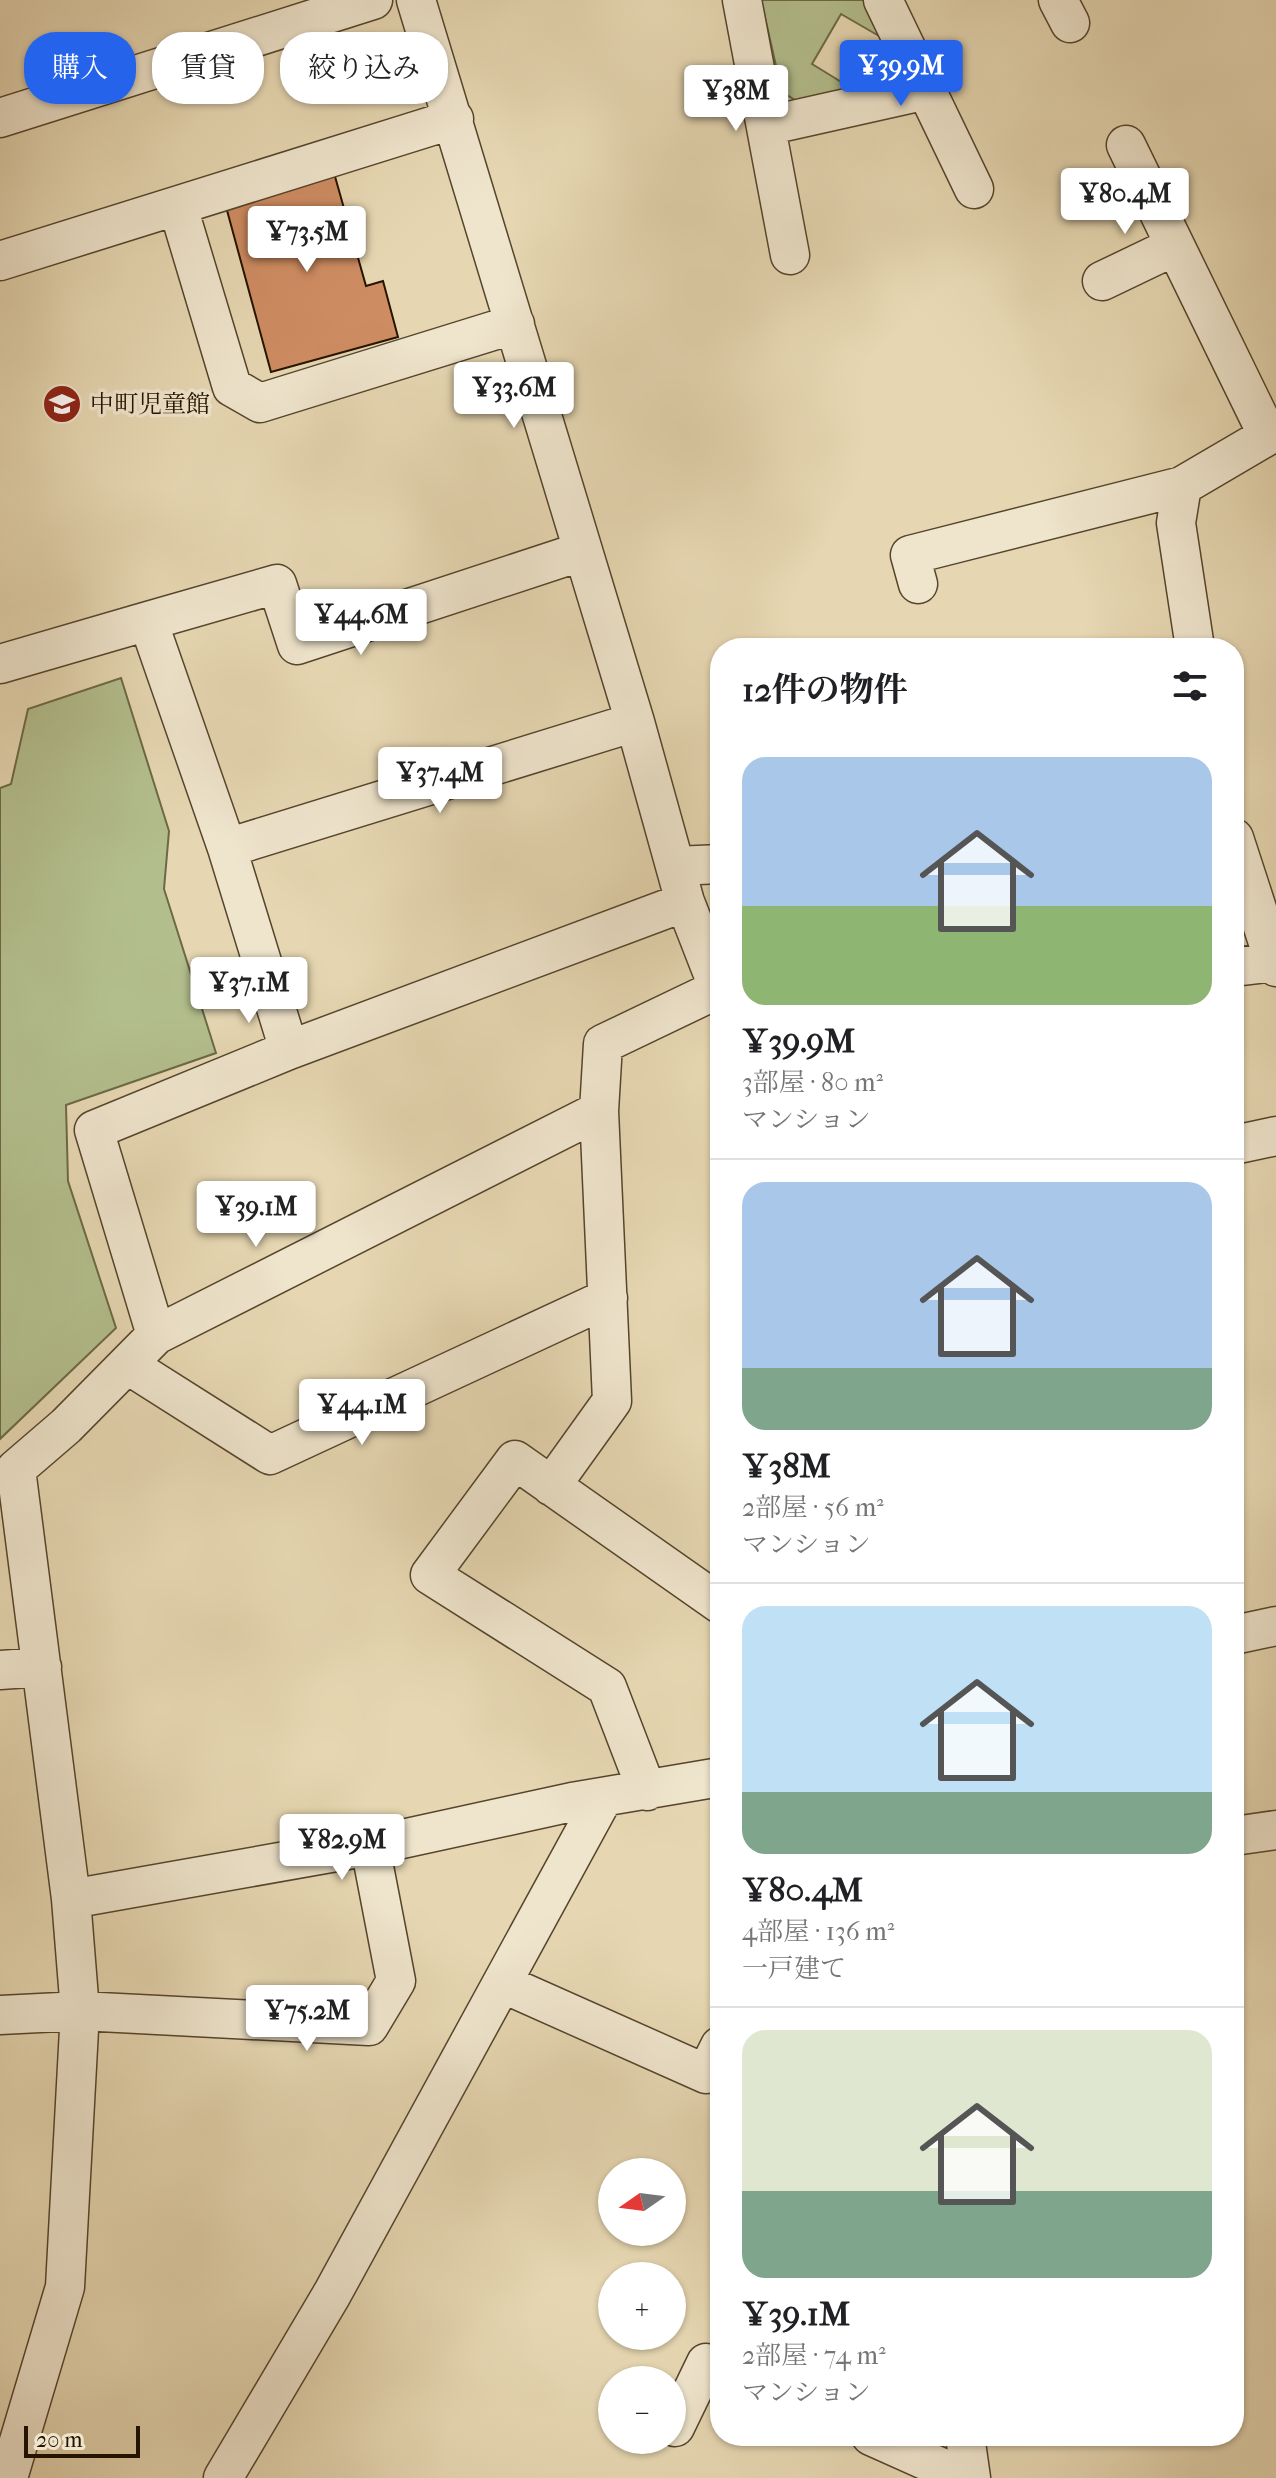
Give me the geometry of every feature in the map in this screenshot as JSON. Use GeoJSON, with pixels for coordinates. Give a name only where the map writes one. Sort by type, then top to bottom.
{"type":"FeatureCollection","features":[{"type":"Feature","properties":{"kind":"street"},"geometry":{"type":"LineString","coordinates":[[0,118],[373,0]]}},
{"type":"Feature","properties":{"kind":"street"},"geometry":{"type":"LineString","coordinates":[[416,0],[635,722],[685,902],[710,966]]}},
{"type":"Feature","properties":{"kind":"street"},"geometry":{"type":"LineString","coordinates":[[742,0],[790,255]]}},
{"type":"Feature","properties":{"kind":"street"},"geometry":{"type":"LineString","coordinates":[[883,0],[974,189]]}},
{"type":"Feature","properties":{"kind":"street"},"geometry":{"type":"LineString","coordinates":[[766,126],[927,90]]}},
{"type":"Feature","properties":{"kind":"street"},"geometry":{"type":"LineString","coordinates":[[0,261],[454,119]]}},
{"type":"Feature","properties":{"kind":"street"},"geometry":{"type":"LineString","coordinates":[[918,584],[910,555],[1182,486],[1272,434],[1126,145]]}},
{"type":"Feature","properties":{"kind":"street"},"geometry":{"type":"LineString","coordinates":[[178,207],[232,387],[260,403],[515,324]]}},
{"type":"Feature","properties":{"kind":"street"},"geometry":{"type":"LineString","coordinates":[[1102,281],[1175,246]]}},
{"type":"Feature","properties":{"kind":"street"},"geometry":{"type":"LineString","coordinates":[[1182,486],[1176,523],[1193,638]]}},
{"type":"Feature","properties":{"kind":"street"},"geometry":{"type":"LineString","coordinates":[[0,664],[277,584],[297,645],[583,551]]}},
{"type":"Feature","properties":{"kind":"street"},"geometry":{"type":"LineString","coordinates":[[148,621],[227,848],[289,1050]]}},
{"type":"Feature","properties":{"kind":"street"},"geometry":{"type":"LineString","coordinates":[[227,848],[635,722]]}},
{"type":"Feature","properties":{"kind":"street"},"geometry":{"type":"LineString","coordinates":[[1244,856],[1266,897],[1275,965],[1244,967]]}},
{"type":"Feature","properties":{"kind":"street"},"geometry":{"type":"LineString","coordinates":[[676,866],[710,864]]}},
{"type":"Feature","properties":{"kind":"street"},"geometry":{"type":"LineString","coordinates":[[156,1335],[94,1130],[289,1050],[685,902]]}},
{"type":"Feature","properties":{"kind":"street"},"geometry":{"type":"LineString","coordinates":[[551,1486],[612,1401],[599,1111],[603,1044],[710,993]]}},
{"type":"Feature","properties":{"kind":"street"},"geometry":{"type":"LineString","coordinates":[[8,2478],[65,2287],[80,2011],[71,1899],[16,1469],[66,1426],[156,1335],[599,1111]]}},
{"type":"Feature","properties":{"kind":"street"},"geometry":{"type":"LineString","coordinates":[[1244,1143],[1276,1136]]}},
{"type":"Feature","properties":{"kind":"street"},"geometry":{"type":"LineString","coordinates":[[128,1365],[270,1455],[608,1298]]}},
{"type":"Feature","properties":{"kind":"street"},"geometry":{"type":"LineString","coordinates":[[647,1791],[607,1687],[430,1575],[515,1460],[710,1597]]}},
{"type":"Feature","properties":{"kind":"street"},"geometry":{"type":"LineString","coordinates":[[1244,1633],[1276,1626]]}},
{"type":"Feature","properties":{"kind":"street"},"geometry":{"type":"LineString","coordinates":[[0,1670],[42,1667]]}},
{"type":"Feature","properties":{"kind":"street"},"geometry":{"type":"LineString","coordinates":[[71,1899],[370,1846],[572,1802],[710,1779]]}},
{"type":"Feature","properties":{"kind":"street"},"geometry":{"type":"LineString","coordinates":[[223,2478],[332,2294],[603,1798]]}},
{"type":"Feature","properties":{"kind":"street"},"geometry":{"type":"LineString","coordinates":[[1244,1835],[1276,1830]]}},
{"type":"Feature","properties":{"kind":"street"},"geometry":{"type":"LineString","coordinates":[[0,2015],[80,2011],[369,2026],[396,1981],[370,1846]]}},
{"type":"Feature","properties":{"kind":"street"},"geometry":{"type":"LineString","coordinates":[[504,1984],[706,2074],[710,2066]]}},
{"type":"Feature","properties":{"kind":"street"},"geometry":{"type":"LineString","coordinates":[[686,2404],[706,2363],[710,2365]]}},
{"type":"Feature","properties":{"kind":"street"},"geometry":{"type":"LineString","coordinates":[[894,2446],[968,2478],[966,2446]]}},
{"type":"Feature","properties":{"kind":"green space"},"geometry":{"type":"Polygon","coordinates":[[[761,0],[865,0],[886,40],[841,14],[812,64],[856,91],[800,103],[782,92],[761,0]]]}},
{"type":"Feature","properties":{"kind":"green space"},"geometry":{"type":"Polygon","coordinates":[[[121,678],[169,831],[164,889],[216,1053],[66,1105],[68,1181],[116,1328],[0,1439],[0,788],[11,784],[28,709],[121,678]]]}},
{"type":"Feature","properties":{"kind":"building"},"geometry":{"type":"Polygon","coordinates":[[[334,173],[366,286],[383,281],[398,337],[271,372],[225,203],[334,173]]]}},
{"type":"Feature","properties":{"kind":"place","name":"中町児童館"},"geometry":{"type":"Point","coordinates":[62,404]}}]}
